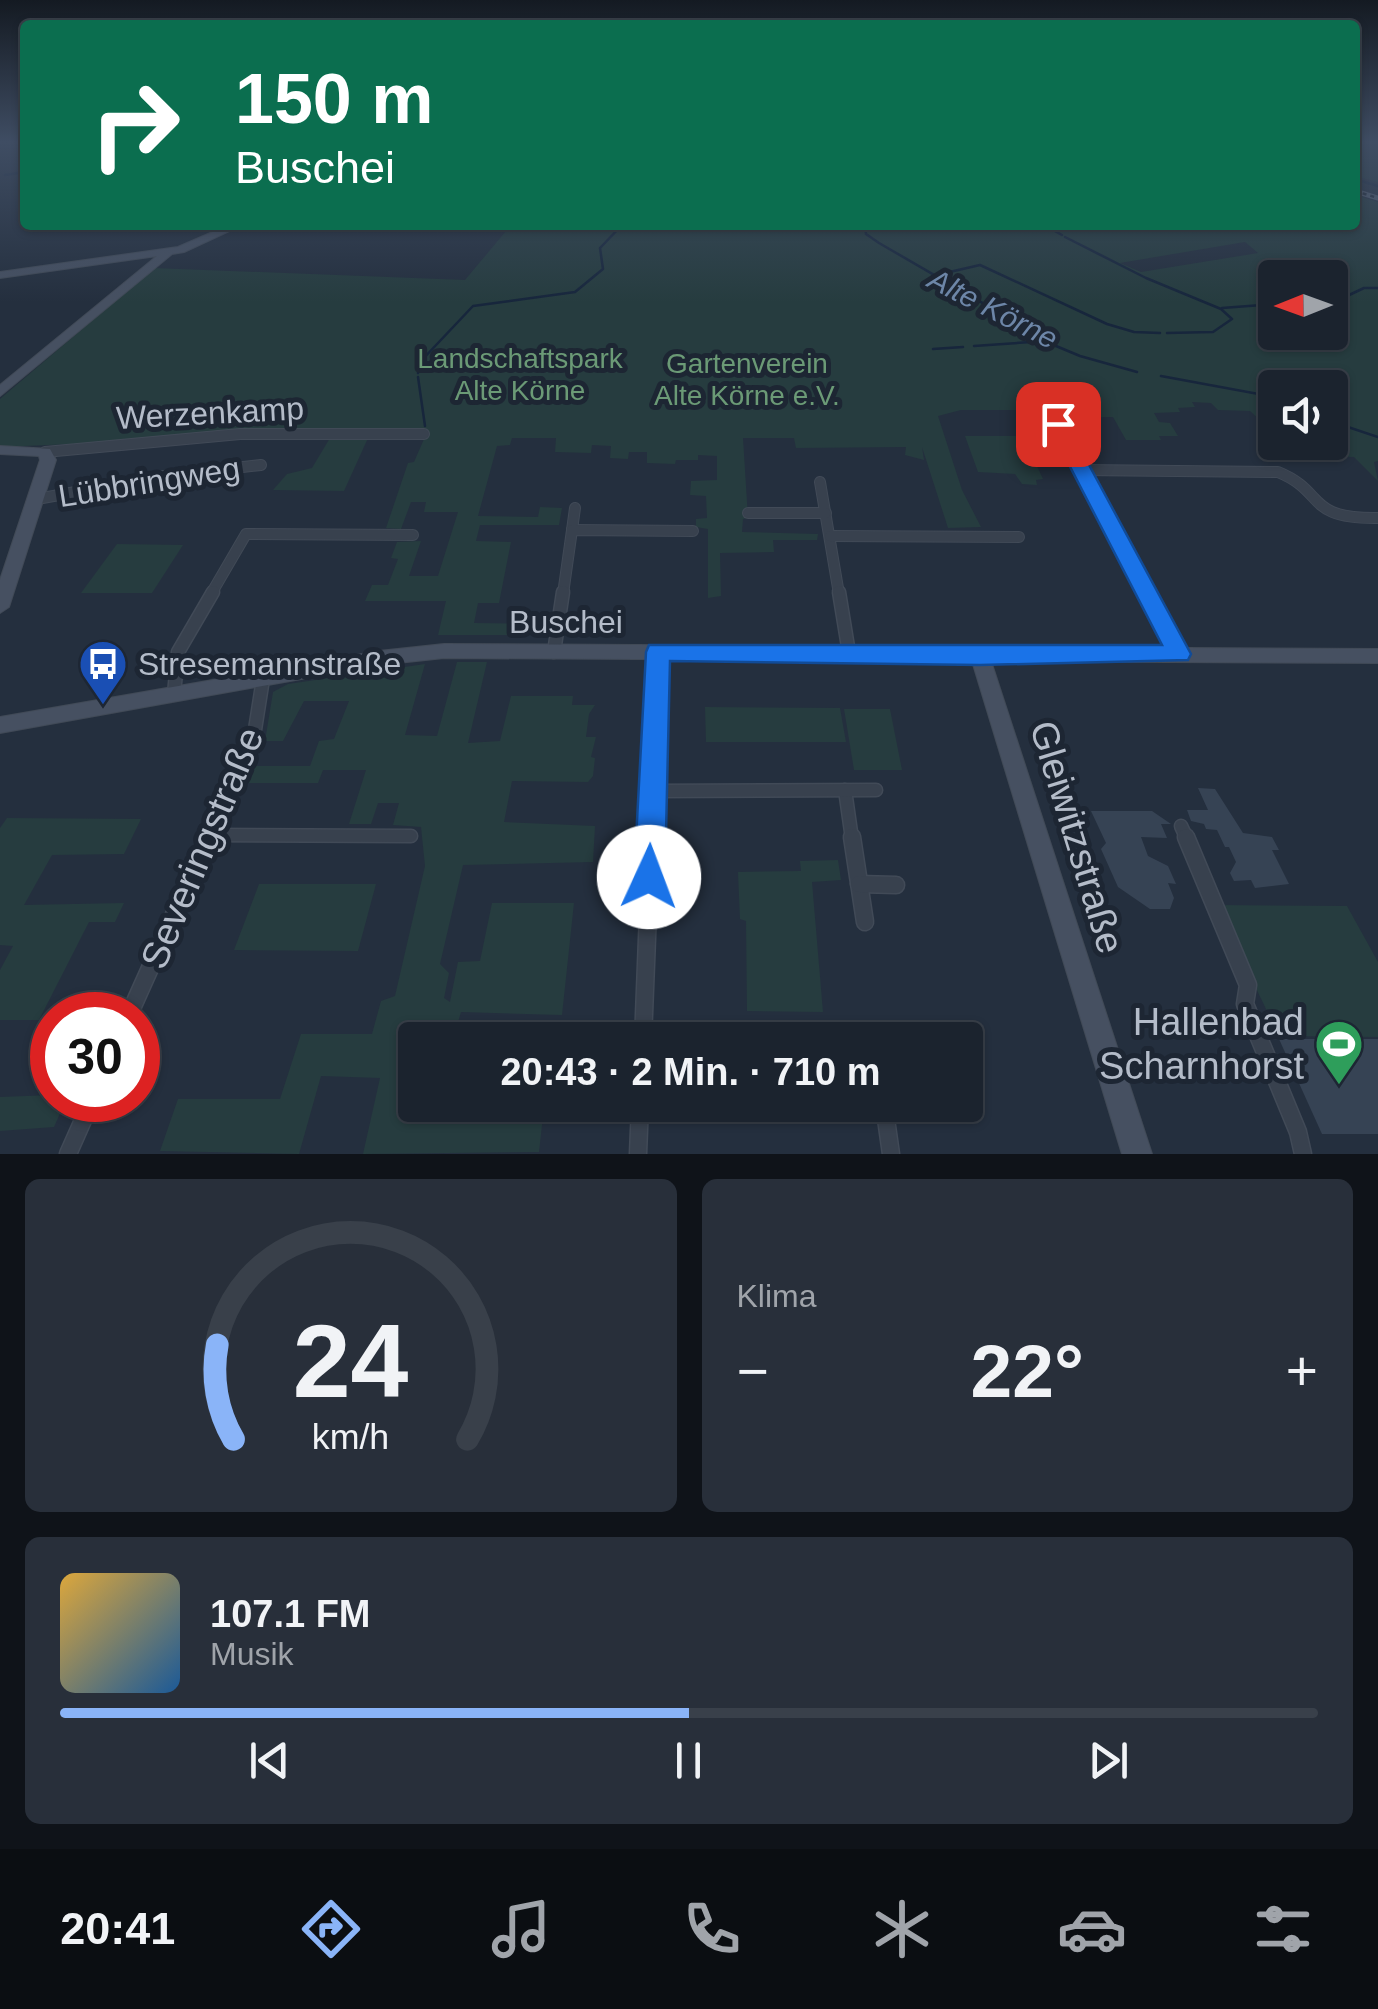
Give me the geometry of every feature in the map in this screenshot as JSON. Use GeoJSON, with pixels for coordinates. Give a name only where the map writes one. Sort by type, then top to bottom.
{"type":"FeatureCollection","features":[{"type":"Feature","properties":{"kind":"street"},"geometry":{"type":"LineString","coordinates":[[0,276],[168,252],[199,244],[228,230]]}},
{"type":"Feature","properties":{"kind":"street"},"geometry":{"type":"LineString","coordinates":[[0,392],[168,252]]}},
{"type":"Feature","properties":{"kind":"street"},"geometry":{"type":"LineString","coordinates":[[1058,424],[1179,654]]}},
{"type":"Feature","properties":{"kind":"street","name":"Werzenkamp"},"geometry":{"type":"LineString","coordinates":[[0,450],[45,452],[240,434],[424,434]]}},
{"type":"Feature","properties":{"kind":"street"},"geometry":{"type":"LineString","coordinates":[[0,607],[9,555],[37,499],[48,460],[45,452]]}},
{"type":"Feature","properties":{"kind":"street","name":"Lübbringweg"},"geometry":{"type":"LineString","coordinates":[[37,499],[261,465]]}},
{"type":"Feature","properties":{"kind":"street"},"geometry":{"type":"LineString","coordinates":[[1082,470],[1278,472],[1296,480],[1326,512],[1343,518],[1378,518]]}},
{"type":"Feature","properties":{"kind":"street"},"geometry":{"type":"LineString","coordinates":[[820,482],[849,652]]}},
{"type":"Feature","properties":{"kind":"street"},"geometry":{"type":"LineString","coordinates":[[554,652],[575,508]]}},
{"type":"Feature","properties":{"kind":"street"},"geometry":{"type":"LineString","coordinates":[[748,513],[826,513]]}},
{"type":"Feature","properties":{"kind":"street"},"geometry":{"type":"LineString","coordinates":[[572,530],[693,530]]}},
{"type":"Feature","properties":{"kind":"street"},"geometry":{"type":"LineString","coordinates":[[174,694],[172,680],[178,652],[246,534],[412,535]]}},
{"type":"Feature","properties":{"kind":"street"},"geometry":{"type":"LineString","coordinates":[[830,536],[1018,537]]}},
{"type":"Feature","properties":{"kind":"street"},"geometry":{"type":"LineString","coordinates":[[644,1022],[658,652]]}},
{"type":"Feature","properties":{"kind":"street","name":"Buschei"},"geometry":{"type":"LineString","coordinates":[[0,724],[403,654],[1378,656]]}},
{"type":"Feature","properties":{"kind":"street","name":"Gleiwitzstraße"},"geometry":{"type":"LineString","coordinates":[[980,656],[1137,1154]]}},
{"type":"Feature","properties":{"kind":"street","name":"Severingstraße"},"geometry":{"type":"LineString","coordinates":[[139,992],[259,719],[263,679]]}},
{"type":"Feature","properties":{"kind":"street"},"geometry":{"type":"LineString","coordinates":[[845,790],[865,922]]}},
{"type":"Feature","properties":{"kind":"street"},"geometry":{"type":"LineString","coordinates":[[652,791],[876,790]]}},
{"type":"Feature","properties":{"kind":"street"},"geometry":{"type":"LineString","coordinates":[[1181,826],[1248,985],[1245,1004],[1298,1132],[1303,1154]]}},
{"type":"Feature","properties":{"kind":"street"},"geometry":{"type":"LineString","coordinates":[[209,835],[411,836]]}},
{"type":"Feature","properties":{"kind":"street"},"geometry":{"type":"LineString","coordinates":[[859,884],[896,885]]}},
{"type":"Feature","properties":{"kind":"street"},"geometry":{"type":"LineString","coordinates":[[68,1154],[82,1122]]}},
{"type":"Feature","properties":{"kind":"street"},"geometry":{"type":"LineString","coordinates":[[638,1154],[639,1122]]}},
{"type":"Feature","properties":{"kind":"street"},"geometry":{"type":"LineString","coordinates":[[887,1122],[892,1154]]}},
{"type":"Feature","properties":{"kind":"green space"},"geometry":{"type":"Polygon","coordinates":[[[1360,197],[1378,202],[1378,461],[1374,462],[1378,481],[1354,457],[1348,457],[1348,370],[1258,370],[1258,418],[1250,411],[1218,410],[1211,403],[1192,402],[1195,407],[1178,408],[1180,412],[1154,413],[1159,422],[1170,423],[1178,436],[1159,436],[1161,440],[1126,440],[1113,417],[1065,418],[1056,403],[1039,403],[1042,410],[961,410],[938,416],[962,490],[981,527],[948,528],[922,447],[924,460],[905,455],[906,447],[796,448],[794,438],[743,438],[748,518],[743,519],[742,532],[818,534],[817,540],[773,540],[774,552],[720,553],[721,596],[708,598],[708,529],[696,527],[696,519],[707,518],[706,496],[690,495],[691,481],[717,480],[717,456],[698,455],[698,460],[676,460],[675,464],[647,463],[647,452],[629,452],[628,459],[610,458],[611,446],[592,445],[591,453],[555,452],[556,438],[512,438],[510,445],[497,446],[478,516],[538,517],[540,507],[562,508],[559,525],[480,525],[476,541],[511,542],[499,603],[478,603],[474,623],[543,624],[540,635],[438,635],[446,601],[365,601],[372,585],[388,585],[398,559],[391,558],[397,542],[421,541],[409,576],[438,576],[458,512],[424,512],[426,502],[411,502],[401,529],[386,528],[408,463],[414,462],[424,439],[419,430],[0,447],[0,399],[154,268],[465,280],[507,230],[1360,230],[1360,197]],[[1245,242],[1120,263],[1141,272],[1258,253],[1245,242]]]}},
{"type":"Feature","properties":{"kind":"green space"},"geometry":{"type":"Polygon","coordinates":[[[965,436],[1038,436],[1044,448],[1029,449],[1043,479],[1036,480],[1037,485],[1022,484],[1015,474],[978,472],[965,436]]]}},
{"type":"Feature","properties":{"kind":"green space"},"geometry":{"type":"Polygon","coordinates":[[[330,438],[368,438],[344,491],[273,490],[287,474],[312,468],[330,438]]]}},
{"type":"Feature","properties":{"kind":"green space"},"geometry":{"type":"Polygon","coordinates":[[[117,544],[183,545],[152,593],[81,593],[117,544]]]}},
{"type":"Feature","properties":{"kind":"green space"},"geometry":{"type":"Polygon","coordinates":[[[457,662],[487,662],[468,743],[500,741],[511,696],[573,696],[572,705],[595,705],[589,714],[586,737],[596,737],[591,757],[595,758],[593,776],[588,782],[512,781],[504,822],[595,826],[593,862],[463,865],[440,964],[449,973],[444,998],[450,1002],[458,962],[480,961],[492,903],[574,903],[562,1015],[461,1012],[458,1022],[398,1022],[398,1122],[542,1122],[539,1152],[363,1154],[380,1078],[321,1076],[299,1154],[160,1151],[178,1099],[280,1099],[301,1034],[372,1034],[381,1001],[395,996],[425,866],[421,827],[393,825],[399,803],[378,803],[371,824],[349,824],[366,770],[323,770],[318,783],[247,783],[254,766],[310,766],[319,741],[334,739],[349,701],[304,701],[283,741],[265,741],[273,692],[288,684],[425,664],[405,735],[437,736],[457,662]]]}},
{"type":"Feature","properties":{"kind":"green space"},"geometry":{"type":"Polygon","coordinates":[[[705,707],[840,708],[846,742],[706,742],[705,707]]]}},
{"type":"Feature","properties":{"kind":"green space"},"geometry":{"type":"Polygon","coordinates":[[[844,709],[890,709],[902,770],[854,770],[844,709]]]}},
{"type":"Feature","properties":{"kind":"green space"},"geometry":{"type":"Polygon","coordinates":[[[7,818],[141,819],[124,854],[52,855],[24,905],[124,903],[115,922],[89,922],[53,992],[30,992],[30,1020],[0,1020],[0,970],[13,946],[0,945],[0,828],[7,818]]]}},
{"type":"Feature","properties":{"kind":"green space"},"geometry":{"type":"Polygon","coordinates":[[[838,860],[841,880],[812,882],[823,1012],[747,1011],[746,921],[740,919],[738,872],[801,871],[800,861],[838,860]]]}},
{"type":"Feature","properties":{"kind":"green space"},"geometry":{"type":"Polygon","coordinates":[[[259,884],[376,884],[358,951],[234,950],[259,884]]]}},
{"type":"Feature","properties":{"kind":"green space"},"geometry":{"type":"Polygon","coordinates":[[[1216,905],[1347,906],[1378,962],[1378,1037],[1279,1036],[1216,905]]]}},
{"type":"Feature","properties":{"kind":"green space"},"geometry":{"type":"Polygon","coordinates":[[[30,1096],[30,1122],[56,1122],[54,1127],[0,1131],[0,1097],[30,1096]]]}},
{"type":"Feature","properties":{"kind":"building"},"geometry":{"type":"Polygon","coordinates":[[[1198,788],[1215,789],[1243,833],[1272,837],[1279,850],[1272,850],[1289,884],[1255,888],[1251,880],[1234,881],[1230,873],[1236,862],[1217,830],[1191,821],[1187,810],[1208,810],[1198,788]]]}},
{"type":"Feature","properties":{"kind":"building"},"geometry":{"type":"Polygon","coordinates":[[[1091,811],[1152,811],[1171,824],[1161,824],[1167,838],[1141,837],[1148,856],[1168,866],[1176,884],[1168,883],[1174,898],[1170,909],[1150,909],[1118,887],[1101,849],[1106,843],[1091,811]]]}},
{"type":"Feature","properties":{"kind":"building","name":"Hallenbad Scharnhorst"},"geometry":{"type":"Polygon","coordinates":[[[1279,1039],[1378,1039],[1378,1134],[1322,1134],[1279,1039]]]}},
{"type":"Feature","properties":{"kind":"waterway"},"geometry":{"type":"LineString","coordinates":[[418,373],[421,361],[473,306],[575,292],[603,269],[600,248],[617,230]]}},
{"type":"Feature","properties":{"kind":"waterway","name":"Alte Körne"},"geometry":{"type":"LineString","coordinates":[[866,230],[879,243],[935,275]]}},
{"type":"Feature","properties":{"kind":"waterway"},"geometry":{"type":"LineString","coordinates":[[1053,230],[1062,235]]}},
{"type":"Feature","properties":{"kind":"waterway"},"geometry":{"type":"LineString","coordinates":[[1065,237],[1146,278],[1221,309],[1232,319],[1213,332],[1167,333]]}},
{"type":"Feature","properties":{"kind":"waterway"},"geometry":{"type":"LineString","coordinates":[[935,275],[980,265],[1107,324],[1134,332],[1160,333]]}},
{"type":"Feature","properties":{"kind":"waterway","name":"Alte Körne"},"geometry":{"type":"LineString","coordinates":[[935,275],[1044,341]]}},
{"type":"Feature","properties":{"kind":"waterway"},"geometry":{"type":"LineString","coordinates":[[1348,296],[1364,288],[1378,288]]}},
{"type":"Feature","properties":{"kind":"waterway"},"geometry":{"type":"LineString","coordinates":[[1222,308],[1258,305]]}},
{"type":"Feature","properties":{"kind":"waterway"},"geometry":{"type":"LineString","coordinates":[[974,346],[1044,341]]}},
{"type":"Feature","properties":{"kind":"waterway","name":"Alte Körne"},"geometry":{"type":"LineString","coordinates":[[1044,341],[1137,372]]}},
{"type":"Feature","properties":{"kind":"waterway"},"geometry":{"type":"LineString","coordinates":[[933,349],[963,347]]}},
{"type":"Feature","properties":{"kind":"waterway","name":"Alte Körne"},"geometry":{"type":"LineString","coordinates":[[1161,376],[1258,394]]}},
{"type":"Feature","properties":{"kind":"waterway"},"geometry":{"type":"LineString","coordinates":[[418,377],[425,426]]}},
{"type":"Feature","properties":{"kind":"waterway","name":"Alte Körne"},"geometry":{"type":"LineString","coordinates":[[1348,427],[1378,437]]}},
{"type":"Feature","properties":{"kind":"railway"},"geometry":{"type":"LineString","coordinates":[[1368,195],[1378,198]]}},
{"type":"Feature","properties":{"kind":"place","name":"Stresemannstraße"},"geometry":{"type":"Point","coordinates":[103,706]}},
{"type":"Feature","properties":{"kind":"place","name":"Hallenbad Scharnhorst"},"geometry":{"type":"Point","coordinates":[1339,1086]}},
{"type":"Feature","properties":{"kind":"route"},"geometry":{"type":"LineString","coordinates":[[649,877],[658,652],[1179,654],[1058,424]]}},
{"type":"Feature","properties":{"kind":"park label","name":"Landschaftspark Alte Körne"},"geometry":{"type":"Point","coordinates":[520,374]}},
{"type":"Feature","properties":{"kind":"park label","name":"Gartenverein Alte Körne e.V."},"geometry":{"type":"Point","coordinates":[747,379]}}]}
